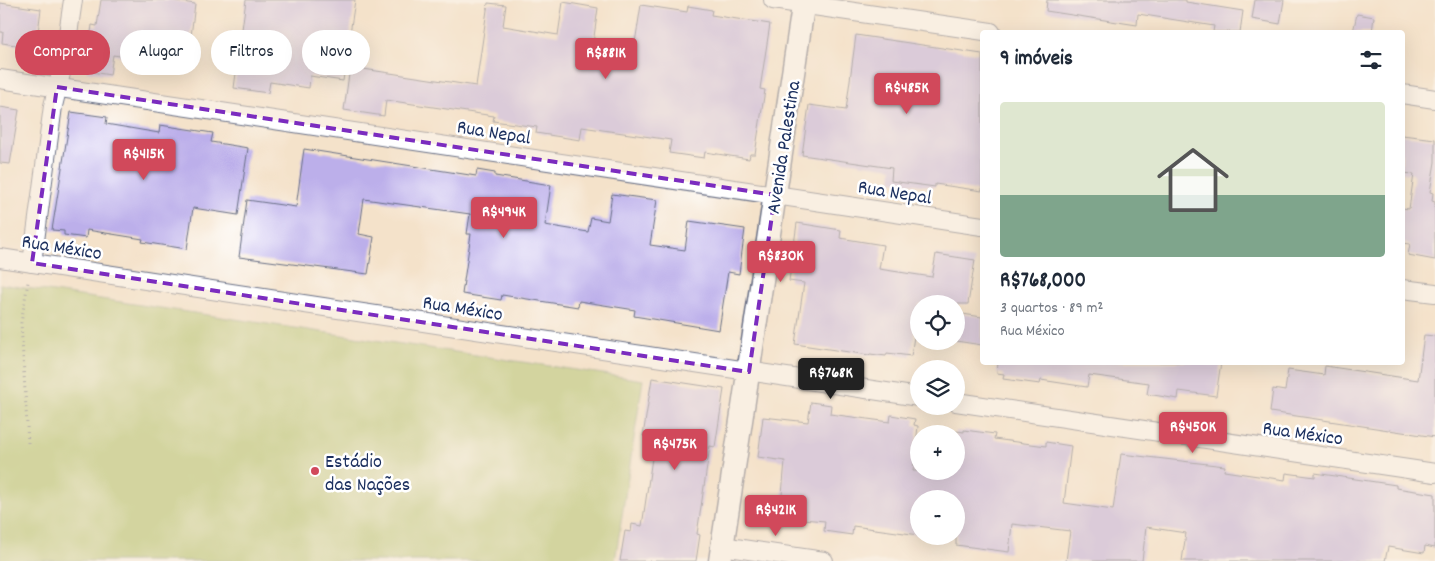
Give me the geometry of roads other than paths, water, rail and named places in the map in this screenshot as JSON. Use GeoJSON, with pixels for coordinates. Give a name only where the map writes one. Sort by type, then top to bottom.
{"type":"FeatureCollection","features":[{"type":"Feature","properties":{"kind":"street"},"geometry":{"type":"LineString","coordinates":[[32,263],[53,106],[64,61],[73,0]]}},
{"type":"Feature","properties":{"kind":"street"},"geometry":{"type":"LineString","coordinates":[[773,0],[804,2],[980,30]]}},
{"type":"Feature","properties":{"kind":"street","name":"Avenida Palestina"},"geometry":{"type":"LineString","coordinates":[[721,553],[804,2]]}},
{"type":"Feature","properties":{"kind":"street","name":"Rua Nepal"},"geometry":{"type":"LineString","coordinates":[[0,79],[980,226]]}},
{"type":"Feature","properties":{"kind":"street"},"geometry":{"type":"LineString","coordinates":[[1405,94],[1435,99]]}},
{"type":"Feature","properties":{"kind":"street","name":"Rua México"},"geometry":{"type":"LineString","coordinates":[[0,258],[910,396]]}},
{"type":"Feature","properties":{"kind":"street"},"geometry":{"type":"LineString","coordinates":[[1405,288],[1435,293]]}},
{"type":"Feature","properties":{"kind":"street","name":"Rua México"},"geometry":{"type":"LineString","coordinates":[[965,403],[1435,473]]}},
{"type":"Feature","properties":{"kind":"street"},"geometry":{"type":"LineString","coordinates":[[721,553],[824,561]]}},
{"type":"Feature","properties":{"kind":"place","name":"Estádio das Nações"},"geometry":{"type":"Point","coordinates":[315,471]}}]}
